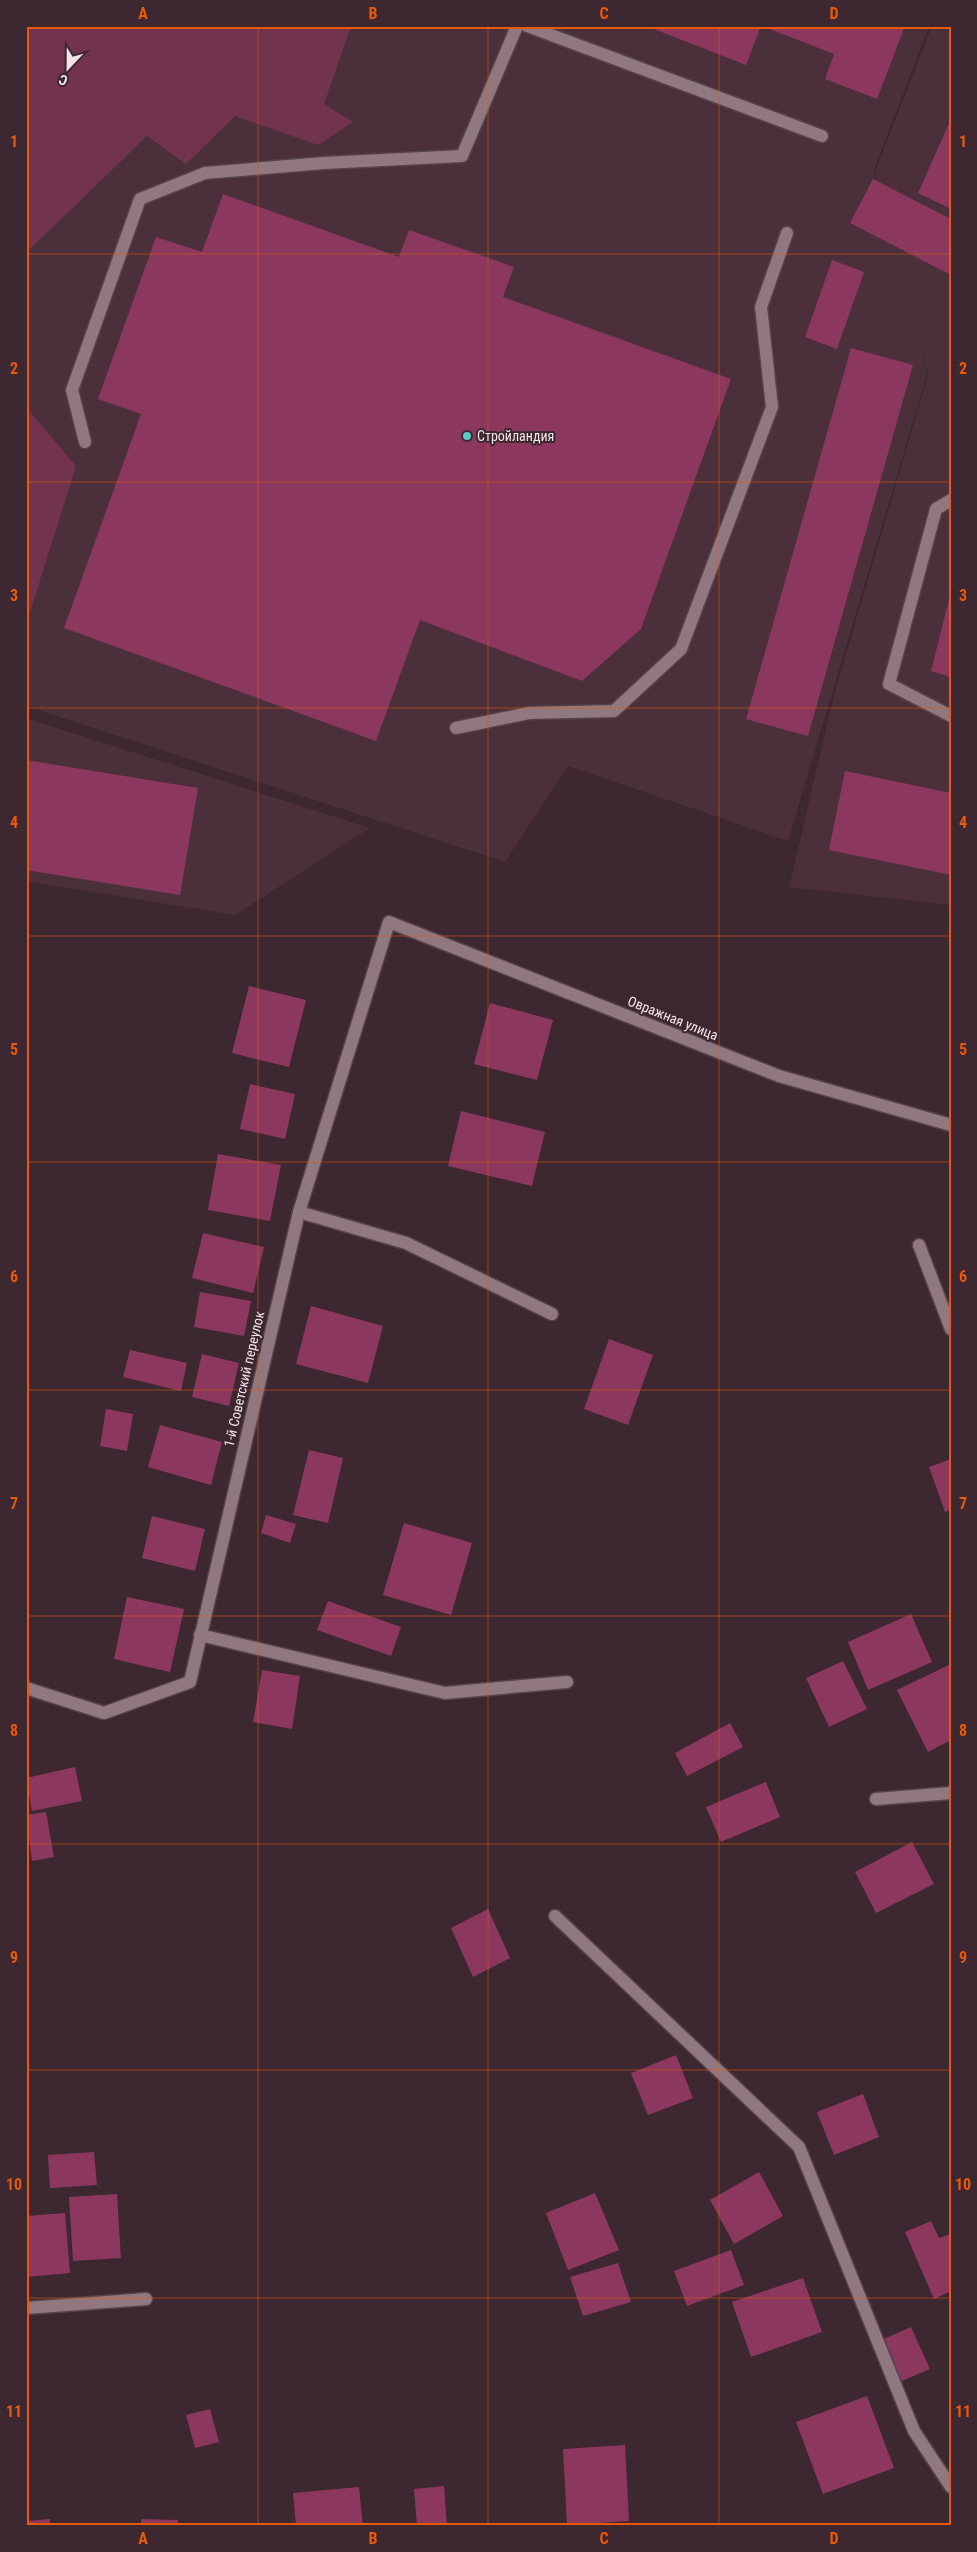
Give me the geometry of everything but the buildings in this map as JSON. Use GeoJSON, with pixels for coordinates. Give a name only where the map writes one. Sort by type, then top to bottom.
{"type":"FeatureCollection","features":[{"type":"Feature","properties":{"kind":"street"},"geometry":{"type":"LineString","coordinates":[[85,442],[72,390],[140,199],[205,174],[324,163],[462,156],[517,26]]}},
{"type":"Feature","properties":{"kind":"street"},"geometry":{"type":"LineString","coordinates":[[527,26],[822,136]]}},
{"type":"Feature","properties":{"kind":"street"},"geometry":{"type":"LineString","coordinates":[[456,728],[530,713],[614,712],[681,649],[772,407],[761,307],[787,233]]}},
{"type":"Feature","properties":{"kind":"street"},"geometry":{"type":"LineString","coordinates":[[951,500],[936,509],[889,684],[951,716]]}},
{"type":"Feature","properties":{"kind":"street","name":"Овражная улица"},"geometry":{"type":"LineString","coordinates":[[389,922],[780,1076],[951,1125]]}},
{"type":"Feature","properties":{"kind":"street","name":"1-й Советский переулок"},"geometry":{"type":"LineString","coordinates":[[26,1688],[104,1713],[190,1682],[299,1212],[389,922]]}},
{"type":"Feature","properties":{"kind":"street"},"geometry":{"type":"LineString","coordinates":[[299,1212],[406,1243],[552,1314]]}},
{"type":"Feature","properties":{"kind":"street"},"geometry":{"type":"LineString","coordinates":[[919,1245],[951,1329]]}},
{"type":"Feature","properties":{"kind":"street"},"geometry":{"type":"LineString","coordinates":[[200,1635],[445,1693],[566,1682]]}},
{"type":"Feature","properties":{"kind":"street"},"geometry":{"type":"LineString","coordinates":[[876,1799],[951,1793]]}},
{"type":"Feature","properties":{"kind":"street"},"geometry":{"type":"LineString","coordinates":[[555,1916],[799,2147],[914,2431],[951,2487]]}},
{"type":"Feature","properties":{"kind":"street"},"geometry":{"type":"LineString","coordinates":[[26,2308],[146,2299]]}},
{"type":"Feature","properties":{"kind":"shaded area"},"geometry":{"type":"Polygon","coordinates":[[[26,26],[351,26],[324,104],[353,122],[318,145],[235,116],[186,164],[147,136],[26,253],[26,26]]]}},
{"type":"Feature","properties":{"kind":"shaded area"},"geometry":{"type":"Polygon","coordinates":[[[210,26],[929,26],[874,170],[878,187],[875,171],[932,26],[951,26],[951,905],[789,887],[834,695],[928,375],[917,334],[927,375],[788,841],[568,766],[505,862],[26,706],[26,235],[210,26]]]}},
{"type":"Feature","properties":{"kind":"shaded area"},"geometry":{"type":"Polygon","coordinates":[[[26,407],[76,466],[26,625],[26,407]]]}},
{"type":"Feature","properties":{"kind":"shaded area"},"geometry":{"type":"Polygon","coordinates":[[[26,718],[370,828],[235,915],[26,881],[26,718]]]}},
{"type":"Feature","properties":{"kind":"place","name":"Стройландия"},"geometry":{"type":"Point","coordinates":[467,436]}}]}
